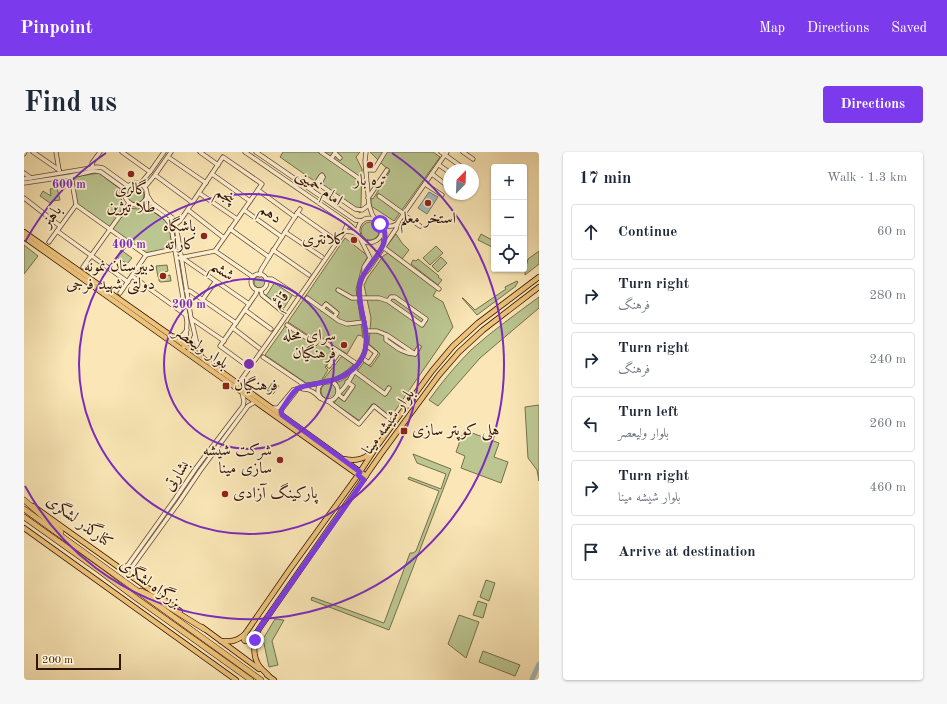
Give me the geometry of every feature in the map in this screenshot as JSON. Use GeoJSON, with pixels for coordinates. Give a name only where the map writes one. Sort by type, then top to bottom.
{"type":"FeatureCollection","features":[{"type":"Feature","properties":{"kind":"highway"},"geometry":{"type":"LineString","coordinates":[[24,500],[71,543]]}},
{"type":"Feature","properties":{"kind":"highway","name":"بزرگراه لشگری"},"geometry":{"type":"LineString","coordinates":[[24,509],[261,680]]}},
{"type":"Feature","properties":{"kind":"highway","name":"بزرگراه لشگری"},"geometry":{"type":"LineString","coordinates":[[24,517],[251,680]]}},
{"type":"Feature","properties":{"kind":"highway"},"geometry":{"type":"LineString","coordinates":[[125,582],[152,596],[204,628]]}},
{"type":"Feature","properties":{"kind":"main road","name":"بلوار ولیعصر"},"geometry":{"type":"LineString","coordinates":[[24,232],[172,336],[186,349],[202,358],[365,478]]}},
{"type":"Feature","properties":{"kind":"main road","name":"بلوار ولیعصر"},"geometry":{"type":"LineString","coordinates":[[24,237],[186,349],[242,393],[255,402],[272,410]]}},
{"type":"Feature","properties":{"kind":"main road","name":"بلوار شیشه مینا"},"geometry":{"type":"LineString","coordinates":[[245,634],[359,474],[375,449],[432,371],[451,349],[478,323],[539,277]]}},
{"type":"Feature","properties":{"kind":"main road","name":"بلوار شیشه مینا"},"geometry":{"type":"LineString","coordinates":[[269,676],[258,665],[256,658],[255,643],[256,634],[259,629],[395,434],[457,354],[483,330],[539,287]]}},
{"type":"Feature","properties":{"kind":"main road"},"geometry":{"type":"LineString","coordinates":[[451,349],[457,354]]}},
{"type":"Feature","properties":{"kind":"main road","name":"بلوار ولیعصر"},"geometry":{"type":"LineString","coordinates":[[281,417],[342,459],[359,474]]}},
{"type":"Feature","properties":{"kind":"main road"},"geometry":{"type":"LineString","coordinates":[[342,459],[355,461],[360,460],[365,458],[375,449]]}},
{"type":"Feature","properties":{"kind":"main road","name":"کنارگذر لشگری"},"geometry":{"type":"LineString","coordinates":[[24,500],[204,628],[274,680]]}},
{"type":"Feature","properties":{"kind":"main road"},"geometry":{"type":"LineString","coordinates":[[24,528],[236,680]]}},
{"type":"Feature","properties":{"kind":"main road"},"geometry":{"type":"LineString","coordinates":[[245,634],[244,640],[248,641],[259,629]]}},
{"type":"Feature","properties":{"kind":"main road"},"geometry":{"type":"LineString","coordinates":[[221,641],[229,642],[236,640],[245,634]]}},
{"type":"Feature","properties":{"kind":"street"},"geometry":{"type":"LineString","coordinates":[[33,152],[60,172]]}},
{"type":"Feature","properties":{"kind":"street"},"geometry":{"type":"LineString","coordinates":[[56,152],[60,172]]}},
{"type":"Feature","properties":{"kind":"street"},"geometry":{"type":"LineString","coordinates":[[93,169],[92,163],[99,152]]}},
{"type":"Feature","properties":{"kind":"street"},"geometry":{"type":"LineString","coordinates":[[122,152],[150,172]]}},
{"type":"Feature","properties":{"kind":"street"},"geometry":{"type":"LineString","coordinates":[[140,184],[163,152]]}},
{"type":"Feature","properties":{"kind":"street"},"geometry":{"type":"LineString","coordinates":[[145,187],[171,152]]}},
{"type":"Feature","properties":{"kind":"street"},"geometry":{"type":"LineString","coordinates":[[200,152],[218,165]]}},
{"type":"Feature","properties":{"kind":"street","name":"امام خمینی"},"geometry":{"type":"LineString","coordinates":[[245,152],[345,221],[358,235]]}},
{"type":"Feature","properties":{"kind":"street","name":"امام خمینی"},"geometry":{"type":"LineString","coordinates":[[256,152],[349,216],[358,221],[364,220]]}},
{"type":"Feature","properties":{"kind":"street"},"geometry":{"type":"LineString","coordinates":[[321,152],[367,184]]}},
{"type":"Feature","properties":{"kind":"street"},"geometry":{"type":"LineString","coordinates":[[366,152],[365,161],[369,207],[372,216],[383,228],[384,233],[382,247]]}},
{"type":"Feature","properties":{"kind":"street"},"geometry":{"type":"LineString","coordinates":[[366,170],[374,170],[386,152]]}},
{"type":"Feature","properties":{"kind":"street"},"geometry":{"type":"LineString","coordinates":[[441,152],[458,164]]}},
{"type":"Feature","properties":{"kind":"street"},"geometry":{"type":"LineString","coordinates":[[463,152],[473,159]]}},
{"type":"Feature","properties":{"kind":"street"},"geometry":{"type":"LineString","coordinates":[[331,159],[335,153],[340,158]]}},
{"type":"Feature","properties":{"kind":"street"},"geometry":{"type":"LineString","coordinates":[[364,220],[371,219],[383,225],[391,227],[394,226],[404,215],[446,154]]}},
{"type":"Feature","properties":{"kind":"street"},"geometry":{"type":"LineString","coordinates":[[168,157],[206,183]]}},
{"type":"Feature","properties":{"kind":"street"},"geometry":{"type":"LineString","coordinates":[[173,226],[180,221],[188,210],[223,157],[262,184],[215,251],[176,258]]}},
{"type":"Feature","properties":{"kind":"street"},"geometry":{"type":"LineString","coordinates":[[439,165],[443,168]]}},
{"type":"Feature","properties":{"kind":"street"},"geometry":{"type":"LineString","coordinates":[[24,183],[71,176],[97,167],[103,168],[127,188]]}},
{"type":"Feature","properties":{"kind":"street"},"geometry":{"type":"LineString","coordinates":[[24,179],[60,172],[93,169]]}},
{"type":"Feature","properties":{"kind":"street"},"geometry":{"type":"LineString","coordinates":[[368,198],[387,170]]}},
{"type":"Feature","properties":{"kind":"street"},"geometry":{"type":"LineString","coordinates":[[24,173],[31,178]]}},
{"type":"Feature","properties":{"kind":"street"},"geometry":{"type":"LineString","coordinates":[[212,174],[250,201]]}},
{"type":"Feature","properties":{"kind":"street"},"geometry":{"type":"LineString","coordinates":[[432,174],[443,182]]}},
{"type":"Feature","properties":{"kind":"street"},"geometry":{"type":"LineString","coordinates":[[155,175],[192,203]]}},
{"type":"Feature","properties":{"kind":"street"},"geometry":{"type":"LineString","coordinates":[[71,176],[76,205],[146,255]]}},
{"type":"Feature","properties":{"kind":"street"},"geometry":{"type":"LineString","coordinates":[[323,177],[320,184],[355,209],[362,210],[369,207]]}},
{"type":"Feature","properties":{"kind":"street"},"geometry":{"type":"LineString","coordinates":[[186,349],[186,315],[174,249],[173,226],[174,219],[152,203],[147,196],[145,187],[134,183],[127,188],[125,195],[129,203],[135,205],[142,204],[149,207],[168,220],[173,226],[181,257],[191,318],[202,358]]}},
{"type":"Feature","properties":{"kind":"street"},"geometry":{"type":"LineString","coordinates":[[425,184],[442,195]]}},
{"type":"Feature","properties":{"kind":"street"},"geometry":{"type":"LineString","coordinates":[[258,190],[334,239]]}},
{"type":"Feature","properties":{"kind":"street","name":"پنجم"},"geometry":{"type":"LineString","coordinates":[[199,193],[237,219]]}},
{"type":"Feature","properties":{"kind":"street"},"geometry":{"type":"LineString","coordinates":[[142,204],[147,196]]}},
{"type":"Feature","properties":{"kind":"street"},"geometry":{"type":"LineString","coordinates":[[379,196],[420,226]]}},
{"type":"Feature","properties":{"kind":"street"},"geometry":{"type":"LineString","coordinates":[[24,198],[60,226]]}},
{"type":"Feature","properties":{"kind":"street"},"geometry":{"type":"LineString","coordinates":[[83,267],[129,203]]}},
{"type":"Feature","properties":{"kind":"street","name":"باهنر"},"geometry":{"type":"LineString","coordinates":[[48,242],[76,205]]}},
{"type":"Feature","properties":{"kind":"street"},"geometry":{"type":"LineString","coordinates":[[369,207],[367,217],[359,225],[358,235],[371,260],[374,260]]}},
{"type":"Feature","properties":{"kind":"street"},"geometry":{"type":"LineString","coordinates":[[260,275],[261,270],[273,250],[300,209]]}},
{"type":"Feature","properties":{"kind":"street"},"geometry":{"type":"LineString","coordinates":[[188,210],[224,238]]}},
{"type":"Feature","properties":{"kind":"street","name":"دهم"},"geometry":{"type":"LineString","coordinates":[[244,210],[282,237]]}},
{"type":"Feature","properties":{"kind":"street"},"geometry":{"type":"LineString","coordinates":[[345,221],[347,225],[344,232],[351,232],[358,235],[363,241],[369,243],[372,243],[381,236],[382,230],[378,222]]}},
{"type":"Feature","properties":{"kind":"street"},"geometry":{"type":"LineString","coordinates":[[281,417],[281,408],[293,390],[335,380],[348,374],[362,358],[366,345],[364,322],[359,298],[360,281],[382,247],[396,229],[398,222]]}},
{"type":"Feature","properties":{"kind":"street"},"geometry":{"type":"LineString","coordinates":[[230,230],[269,257]]}},
{"type":"Feature","properties":{"kind":"street"},"geometry":{"type":"LineString","coordinates":[[56,231],[128,282]]}},
{"type":"Feature","properties":{"kind":"street"},"geometry":{"type":"LineString","coordinates":[[285,232],[322,257]]}},
{"type":"Feature","properties":{"kind":"street","name":"قائم"},"geometry":{"type":"LineString","coordinates":[[238,384],[344,232]]}},
{"type":"Feature","properties":{"kind":"street"},"geometry":{"type":"LineString","coordinates":[[382,247],[439,289]]}},
{"type":"Feature","properties":{"kind":"street"},"geometry":{"type":"LineString","coordinates":[[120,293],[146,255],[174,249]]}},
{"type":"Feature","properties":{"kind":"street"},"geometry":{"type":"LineString","coordinates":[[273,250],[309,275]]}},
{"type":"Feature","properties":{"kind":"street"},"geometry":{"type":"LineString","coordinates":[[215,251],[253,278]]}},
{"type":"Feature","properties":{"kind":"street","name":"ششم"},"geometry":{"type":"LineString","coordinates":[[181,257],[215,282],[249,304]]}},
{"type":"Feature","properties":{"kind":"street"},"geometry":{"type":"LineString","coordinates":[[364,273],[364,267],[370,258]]}},
{"type":"Feature","properties":{"kind":"street"},"geometry":{"type":"LineString","coordinates":[[246,365],[220,346],[256,294],[256,290],[251,282],[253,278],[256,275],[260,275],[266,279],[272,279],[295,294]]}},
{"type":"Feature","properties":{"kind":"street"},"geometry":{"type":"LineString","coordinates":[[132,276],[224,341]]}},
{"type":"Feature","properties":{"kind":"street"},"geometry":{"type":"LineString","coordinates":[[256,290],[261,290],[266,286],[266,279]]}},
{"type":"Feature","properties":{"kind":"street"},"geometry":{"type":"LineString","coordinates":[[203,299],[215,282]]}},
{"type":"Feature","properties":{"kind":"street"},"geometry":{"type":"LineString","coordinates":[[261,290],[262,295],[283,312]]}},
{"type":"Feature","properties":{"kind":"street"},"geometry":{"type":"LineString","coordinates":[[338,290],[352,298],[379,298],[388,301],[422,325],[426,319],[395,297],[391,297],[388,301]]}},
{"type":"Feature","properties":{"kind":"street"},"geometry":{"type":"LineString","coordinates":[[186,291],[190,291],[203,299],[236,323]]}},
{"type":"Feature","properties":{"kind":"street"},"geometry":{"type":"LineString","coordinates":[[307,298],[322,308],[326,304],[338,312],[334,317],[339,321],[347,324],[364,322]]}},
{"type":"Feature","properties":{"kind":"street"},"geometry":{"type":"LineString","coordinates":[[245,310],[271,329]]}},
{"type":"Feature","properties":{"kind":"street"},"geometry":{"type":"LineString","coordinates":[[287,325],[313,342],[317,337],[357,364]]}},
{"type":"Feature","properties":{"kind":"street"},"geometry":{"type":"LineString","coordinates":[[233,328],[259,348]]}},
{"type":"Feature","properties":{"kind":"street"},"geometry":{"type":"LineString","coordinates":[[187,331],[190,335],[192,335],[194,330]]}},
{"type":"Feature","properties":{"kind":"street"},"geometry":{"type":"LineString","coordinates":[[186,349],[194,338],[194,330]]}},
{"type":"Feature","properties":{"kind":"street"},"geometry":{"type":"LineString","coordinates":[[172,336],[180,337],[187,331]]}},
{"type":"Feature","properties":{"kind":"street"},"geometry":{"type":"LineString","coordinates":[[365,331],[377,331],[386,335],[386,340],[404,352],[410,354],[415,354],[419,347]]}},
{"type":"Feature","properties":{"kind":"street"},"geometry":{"type":"LineString","coordinates":[[362,358],[369,363],[376,353],[366,345]]}},
{"type":"Feature","properties":{"kind":"street"},"geometry":{"type":"LineString","coordinates":[[328,366],[339,352]]}},
{"type":"Feature","properties":{"kind":"street"},"geometry":{"type":"LineString","coordinates":[[263,357],[306,386]]}},
{"type":"Feature","properties":{"kind":"street"},"geometry":{"type":"LineString","coordinates":[[328,401],[334,400],[347,382],[357,364]]}},
{"type":"Feature","properties":{"kind":"street"},"geometry":{"type":"LineString","coordinates":[[354,371],[385,394],[389,388]]}},
{"type":"Feature","properties":{"kind":"street"},"geometry":{"type":"LineString","coordinates":[[322,399],[319,391],[321,385],[326,382],[334,383],[336,385],[338,388],[338,394]]}},
{"type":"Feature","properties":{"kind":"street"},"geometry":{"type":"LineString","coordinates":[[338,394],[344,399],[353,386],[347,382]]}},
{"type":"Feature","properties":{"kind":"street"},"geometry":{"type":"LineString","coordinates":[[298,389],[308,389],[322,399],[328,401],[360,424],[374,406],[389,418]]}},
{"type":"Feature","properties":{"kind":"street","name":"بشارتی"},"geometry":{"type":"LineString","coordinates":[[177,501],[196,468],[243,406],[244,401],[242,393]]}},
{"type":"Feature","properties":{"kind":"street","name":"بشارتی"},"geometry":{"type":"LineString","coordinates":[[121,569],[130,566],[248,406],[255,402]]}},
{"type":"Feature","properties":{"kind":"street"},"geometry":{"type":"LineString","coordinates":[[272,410],[281,408]]}},
{"type":"Feature","properties":{"kind":"street"},"geometry":{"type":"LineString","coordinates":[[130,566],[132,577]]}},
{"type":"Feature","properties":{"kind":"green space"},"geometry":{"type":"Polygon","coordinates":[[[283,152],[360,152],[356,157],[362,169],[360,213],[280,157],[283,152]]]}},
{"type":"Feature","properties":{"kind":"green space"},"geometry":{"type":"Polygon","coordinates":[[[370,152],[433,152],[440,157],[394,221],[371,206],[371,198],[373,199],[390,171],[370,152]]]}},
{"type":"Feature","properties":{"kind":"green space"},"geometry":{"type":"Polygon","coordinates":[[[99,173],[120,189],[120,197],[124,204],[129,208],[138,209],[145,206],[168,222],[173,248],[146,253],[77,204],[73,177],[99,173]]]}},
{"type":"Feature","properties":{"kind":"green space"},"geometry":{"type":"Polygon","coordinates":[[[135,186],[141,189],[144,195],[141,201],[135,204],[129,201],[126,195],[129,189],[135,186]]]}},
{"type":"Feature","properties":{"kind":"green space"},"geometry":{"type":"Polygon","coordinates":[[[57,188],[60,200],[52,201],[50,203],[40,196],[43,191],[51,196],[50,189],[57,188]]]}},
{"type":"Feature","properties":{"kind":"green space"},"geometry":{"type":"Polygon","coordinates":[[[366,222],[374,222],[379,227],[377,238],[374,240],[366,240],[361,235],[361,227],[366,222]]]}},
{"type":"Feature","properties":{"kind":"green space"},"geometry":{"type":"Polygon","coordinates":[[[396,234],[409,250],[402,259],[386,247],[396,234]]]}},
{"type":"Feature","properties":{"kind":"green space"},"geometry":{"type":"Polygon","coordinates":[[[481,234],[491,239],[491,246],[478,240],[481,234]]]}},
{"type":"Feature","properties":{"kind":"green space"},"geometry":{"type":"Polygon","coordinates":[[[345,238],[368,256],[361,270],[356,289],[363,338],[362,336],[358,335],[347,354],[317,336],[314,338],[311,337],[288,322],[345,238]]]}},
{"type":"Feature","properties":{"kind":"green space"},"geometry":{"type":"Polygon","coordinates":[[[24,245],[38,256],[24,274],[24,245]]]}},
{"type":"Feature","properties":{"kind":"green space"},"geometry":{"type":"Polygon","coordinates":[[[436,246],[443,253],[430,265],[423,258],[436,246]]]}},
{"type":"Feature","properties":{"kind":"green space"},"geometry":{"type":"Polygon","coordinates":[[[121,250],[132,258],[127,264],[117,257],[121,250]]]}},
{"type":"Feature","properties":{"kind":"green space"},"geometry":{"type":"Polygon","coordinates":[[[539,251],[539,264],[525,275],[525,272],[527,272],[528,259],[539,251]]]}},
{"type":"Feature","properties":{"kind":"green space"},"geometry":{"type":"Polygon","coordinates":[[[388,253],[437,289],[433,296],[443,302],[453,327],[390,418],[372,404],[360,421],[334,403],[364,362],[371,367],[380,354],[369,344],[371,318],[364,285],[383,256],[388,253]]]}},
{"type":"Feature","properties":{"kind":"green space"},"geometry":{"type":"Polygon","coordinates":[[[441,257],[447,263],[438,272],[432,266],[441,257]]]}},
{"type":"Feature","properties":{"kind":"green space"},"geometry":{"type":"Polygon","coordinates":[[[418,259],[439,276],[438,277],[442,280],[438,285],[411,264],[413,260],[416,261],[418,259]]]}},
{"type":"Feature","properties":{"kind":"green space"},"geometry":{"type":"Polygon","coordinates":[[[167,265],[168,271],[165,272],[165,276],[170,275],[171,281],[161,282],[159,281],[156,266],[167,265]]]}},
{"type":"Feature","properties":{"kind":"green space"},"geometry":{"type":"Polygon","coordinates":[[[258,276],[262,276],[266,282],[262,288],[258,288],[254,284],[254,280],[258,276]]]}},
{"type":"Feature","properties":{"kind":"green space"},"geometry":{"type":"Polygon","coordinates":[[[517,281],[516,286],[477,315],[462,298],[475,310],[506,289],[505,287],[517,281]]]}},
{"type":"Feature","properties":{"kind":"green space"},"geometry":{"type":"Polygon","coordinates":[[[275,282],[293,294],[284,308],[266,296],[275,282]]]}},
{"type":"Feature","properties":{"kind":"green space"},"geometry":{"type":"Polygon","coordinates":[[[539,297],[539,308],[480,358],[438,406],[429,400],[449,374],[471,350],[539,297]]]}},
{"type":"Feature","properties":{"kind":"green space"},"geometry":{"type":"Polygon","coordinates":[[[286,325],[316,346],[320,342],[331,350],[330,352],[334,355],[325,367],[328,370],[321,381],[306,383],[265,355],[286,325]]]}},
{"type":"Feature","properties":{"kind":"green space"},"geometry":{"type":"Polygon","coordinates":[[[342,356],[355,366],[340,376],[322,381],[342,356]]]}},
{"type":"Feature","properties":{"kind":"green space"},"geometry":{"type":"Polygon","coordinates":[[[353,373],[340,391],[338,385],[335,383],[353,373]]]}},
{"type":"Feature","properties":{"kind":"green space"},"geometry":{"type":"Polygon","coordinates":[[[274,381],[279,386],[273,394],[267,390],[274,381]]]}},
{"type":"Feature","properties":{"kind":"green space"},"geometry":{"type":"Polygon","coordinates":[[[329,383],[335,385],[337,391],[335,397],[329,399],[323,397],[321,391],[323,385],[329,383]]]}},
{"type":"Feature","properties":{"kind":"green space"},"geometry":{"type":"Polygon","coordinates":[[[539,405],[539,481],[537,470],[528,458],[525,407],[539,405]]]}},
{"type":"Feature","properties":{"kind":"green space"},"geometry":{"type":"Polygon","coordinates":[[[464,430],[499,443],[494,457],[508,462],[501,483],[461,468],[465,456],[456,452],[464,430]]]}},
{"type":"Feature","properties":{"kind":"green space"},"geometry":{"type":"Polygon","coordinates":[[[413,454],[451,469],[389,630],[311,600],[312,597],[384,623],[410,553],[416,551],[439,491],[408,479],[409,477],[441,489],[446,474],[417,463],[413,454]]]}},
{"type":"Feature","properties":{"kind":"green space"},"geometry":{"type":"Polygon","coordinates":[[[486,580],[495,583],[489,601],[480,597],[486,580]]]}},
{"type":"Feature","properties":{"kind":"green space"},"geometry":{"type":"Polygon","coordinates":[[[478,601],[487,604],[483,618],[473,615],[478,601]]]}},
{"type":"Feature","properties":{"kind":"green space"},"geometry":{"type":"Polygon","coordinates":[[[459,615],[479,622],[466,658],[448,644],[459,615]]]}},
{"type":"Feature","properties":{"kind":"green space"},"geometry":{"type":"Polygon","coordinates":[[[275,619],[284,620],[272,641],[278,665],[269,667],[263,639],[275,619]]]}},
{"type":"Feature","properties":{"kind":"green space"},"geometry":{"type":"Polygon","coordinates":[[[483,651],[520,665],[515,676],[479,662],[483,651]]]}},
{"type":"Feature","properties":{"kind":"water","name":"استخر معلم"},"geometry":{"type":"Polygon","coordinates":[[[429,192],[438,197],[427,214],[418,208],[429,192]]]}},
{"type":"Feature","properties":{"kind":"waterway"},"geometry":{"type":"LineString","coordinates":[[532,679],[539,664]]}},
{"type":"Feature","properties":{"kind":"place","name":"تره بار"},"geometry":{"type":"Point","coordinates":[370,165]}},
{"type":"Feature","properties":{"kind":"place","name":"گالری طلا تیژین"},"geometry":{"type":"Point","coordinates":[131,174]}},
{"type":"Feature","properties":{"kind":"place","name":"استخر معلم"},"geometry":{"type":"Point","coordinates":[428,203]}},
{"type":"Feature","properties":{"kind":"place","name":"باشگاه کاراته"},"geometry":{"type":"Point","coordinates":[204,236]}},
{"type":"Feature","properties":{"kind":"place","name":"کلانتری"},"geometry":{"type":"Point","coordinates":[354,240]}},
{"type":"Feature","properties":{"kind":"place","name":"دبیرستان نمونه دولتی شهید فرجی"},"geometry":{"type":"Point","coordinates":[163,276]}},
{"type":"Feature","properties":{"kind":"place","name":"سرای محله فرهنگیان"},"geometry":{"type":"Point","coordinates":[344,345]}},
{"type":"Feature","properties":{"kind":"place","name":"فرهنگیان"},"geometry":{"type":"Point","coordinates":[226,386]}},
{"type":"Feature","properties":{"kind":"place","name":"هلی کوپتر سازی"},"geometry":{"type":"Point","coordinates":[404,431]}},
{"type":"Feature","properties":{"kind":"place","name":"شرکت شیشه سازی مینا"},"geometry":{"type":"Point","coordinates":[280,460]}},
{"type":"Feature","properties":{"kind":"place","name":"پارکینگ آزادی"},"geometry":{"type":"Point","coordinates":[225,494]}},
{"type":"Feature","properties":{"kind":"route"},"geometry":{"type":"LineString","coordinates":[[255,640],[259,629],[364,480],[358,475],[360,472],[282,415],[281,412],[298,389],[335,380],[348,374],[362,358],[366,345],[366,334],[359,298],[359,286],[364,273],[368,270],[382,247],[384,233],[380,224]]}}]}
